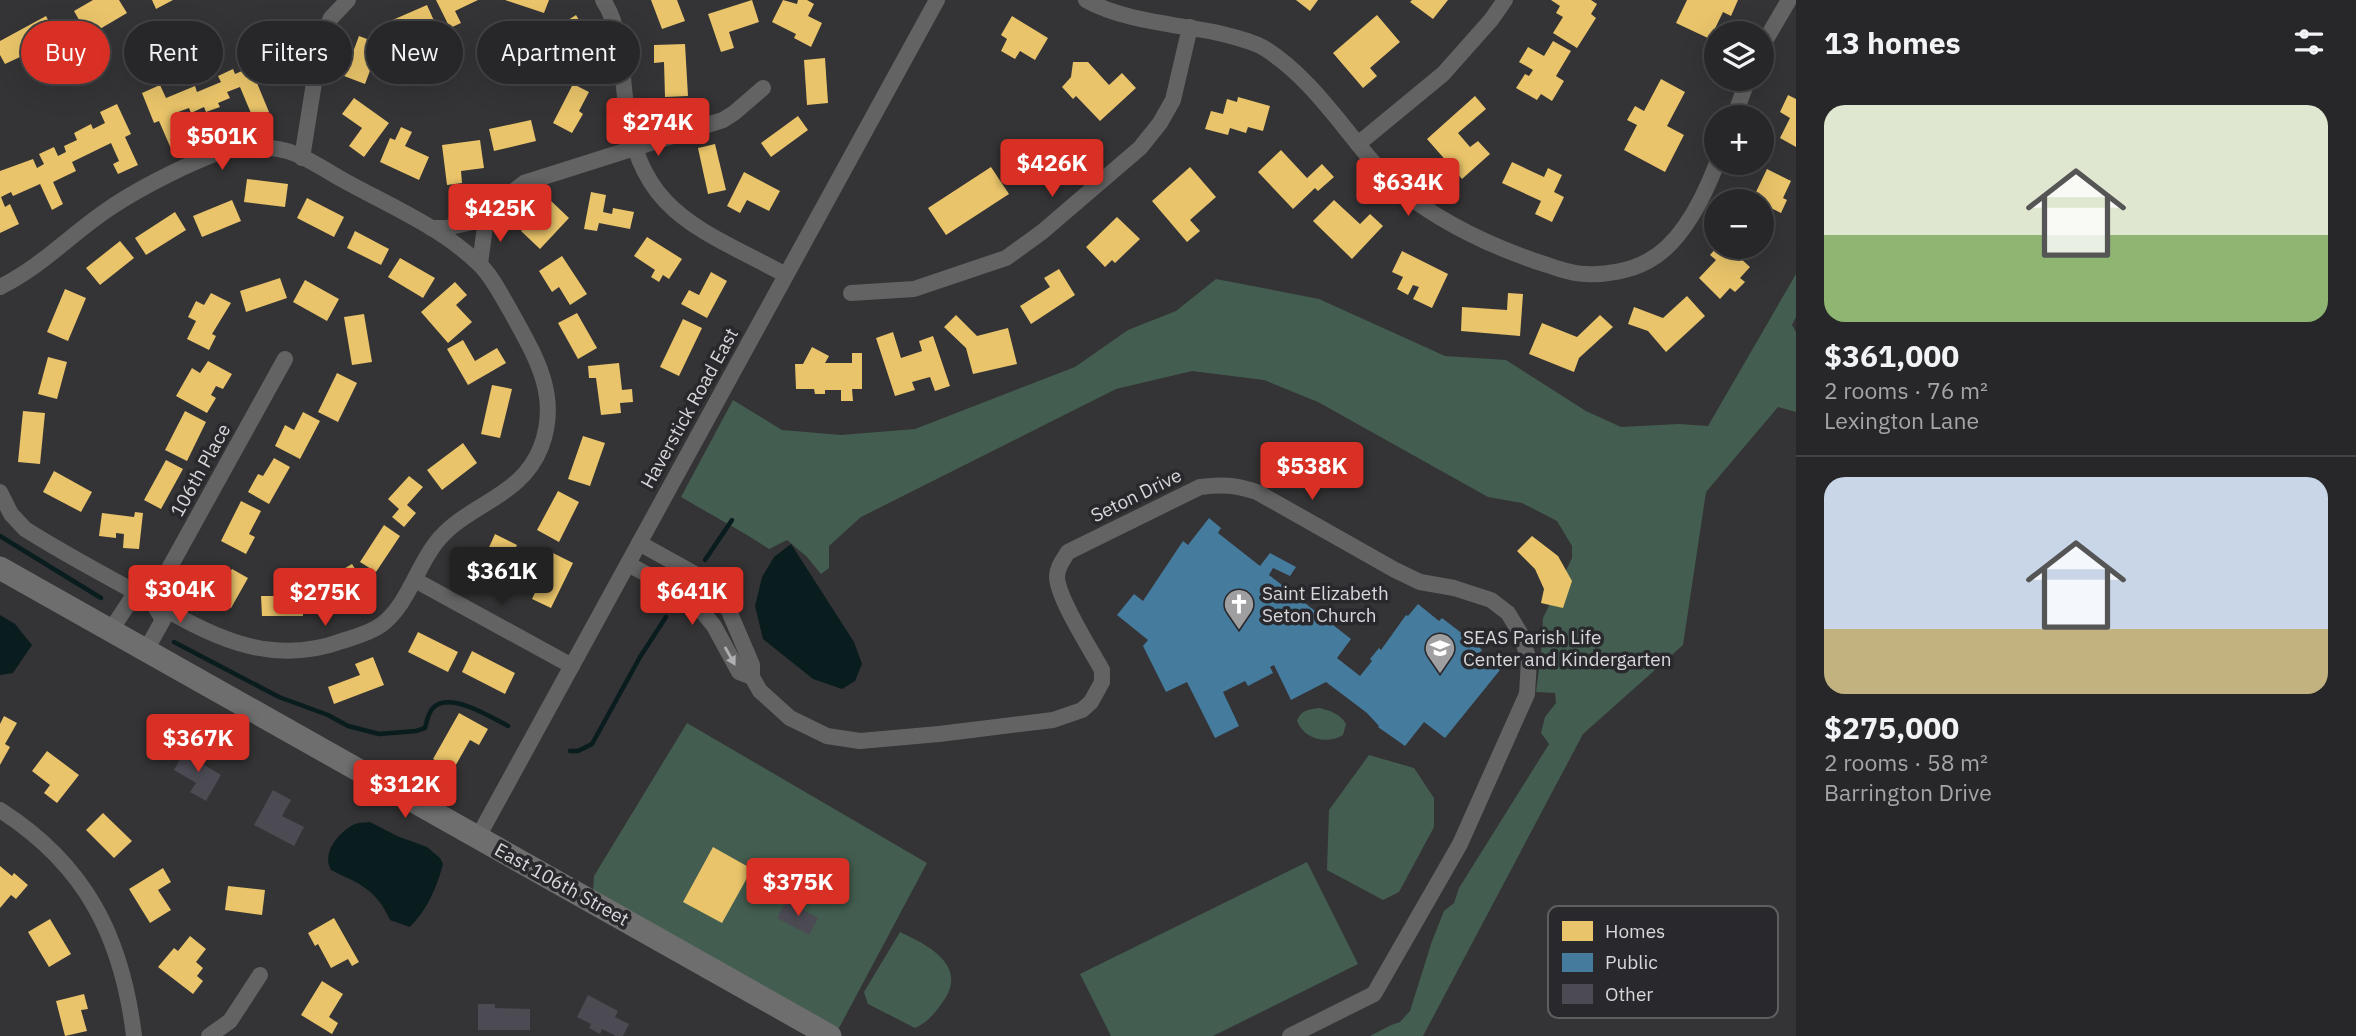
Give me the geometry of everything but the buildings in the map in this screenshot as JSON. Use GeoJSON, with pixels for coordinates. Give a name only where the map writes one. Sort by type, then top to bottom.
{"type":"FeatureCollection","features":[{"type":"Feature","properties":{"kind":"street"},"geometry":{"type":"LineString","coordinates":[[302,158],[321,39],[331,18],[348,0]]}},
{"type":"Feature","properties":{"kind":"street"},"geometry":{"type":"LineString","coordinates":[[603,0],[619,36],[628,125],[633,148],[650,183],[667,205],[684,219],[786,275]]}},
{"type":"Feature","properties":{"kind":"street","name":"Haverstick Road East"},"geometry":{"type":"LineString","coordinates":[[478,837],[937,0]]}},
{"type":"Feature","properties":{"kind":"street"},"geometry":{"type":"LineString","coordinates":[[1086,0],[1117,12],[1230,36],[1263,47],[1295,73],[1390,181],[1425,209],[1455,227],[1504,250],[1563,270],[1603,274],[1630,269],[1649,261],[1662,252],[1681,230],[1712,175]]}},
{"type":"Feature","properties":{"kind":"street"},"geometry":{"type":"LineString","coordinates":[[1358,144],[1443,74],[1491,20],[1505,0]]}},
{"type":"Feature","properties":{"kind":"street"},"geometry":{"type":"LineString","coordinates":[[1774,26],[1789,0]]}},
{"type":"Feature","properties":{"kind":"street"},"geometry":{"type":"LineString","coordinates":[[852,293],[914,289],[1006,258],[1042,232],[1140,148],[1160,123],[1173,100],[1189,27]]}},
{"type":"Feature","properties":{"kind":"street"},"geometry":{"type":"LineString","coordinates":[[431,228],[446,228],[486,219],[524,183],[723,120],[763,88]]}},
{"type":"Feature","properties":{"kind":"street"},"geometry":{"type":"LineString","coordinates":[[0,287],[45,260],[108,208],[194,163],[230,149],[260,147],[289,152],[431,228],[480,264],[498,289],[539,363],[546,389],[546,425],[541,447],[528,471],[505,493],[454,524],[436,544],[395,610],[381,625],[328,646],[299,651],[272,650],[228,641],[151,601],[25,529],[11,514],[0,492]]}},
{"type":"Feature","properties":{"kind":"street"},"geometry":{"type":"LineString","coordinates":[[480,264],[486,219]]}},
{"type":"Feature","properties":{"kind":"street","name":"106th Place"},"geometry":{"type":"LineString","coordinates":[[151,601],[285,359]]}},
{"type":"Feature","properties":{"kind":"street","name":"Seton Drive"},"geometry":{"type":"LineString","coordinates":[[628,564],[697,605],[714,626],[739,672],[751,677],[760,691],[790,719],[818,733],[860,741],[992,729],[1053,720],[1082,710],[1098,692],[1102,682],[1102,670],[1061,595],[1057,579],[1059,566],[1068,552],[1200,487],[1221,484],[1257,492],[1420,582],[1473,593],[1491,600],[1508,613],[1520,633],[1529,660],[1527,694],[1460,844],[1374,994],[1290,1036]]}},
{"type":"Feature","properties":{"kind":"street","name":"Seton Drive"},"geometry":{"type":"LineString","coordinates":[[639,543],[695,574],[716,593],[729,611],[752,665],[751,677]]}},
{"type":"Feature","properties":{"kind":"street","name":"East 106th Street"},"geometry":{"type":"LineString","coordinates":[[0,568],[830,1036]]}},
{"type":"Feature","properties":{"kind":"street"},"geometry":{"type":"LineString","coordinates":[[415,580],[572,666]]}},
{"type":"Feature","properties":{"kind":"street"},"geometry":{"type":"LineString","coordinates":[[111,630],[130,601],[151,601]]}},
{"type":"Feature","properties":{"kind":"street"},"geometry":{"type":"LineString","coordinates":[[146,650],[163,620],[151,601]]}},
{"type":"Feature","properties":{"kind":"street"},"geometry":{"type":"LineString","coordinates":[[0,810],[32,834],[66,866],[101,916],[117,952],[134,1036]]}},
{"type":"Feature","properties":{"kind":"street"},"geometry":{"type":"LineString","coordinates":[[209,1036],[230,1021],[260,975]]}},
{"type":"Feature","properties":{"kind":"green space"},"geometry":{"type":"Polygon","coordinates":[[[1796,274],[1796,317],[1792,325],[1796,332],[1796,412],[1778,407],[1706,492],[1683,645],[1583,734],[1423,1036],[1370,1036],[1400,1022],[1410,1011],[1444,911],[1454,903],[1459,888],[1549,744],[1541,733],[1545,717],[1556,703],[1555,693],[1536,692],[1543,618],[1572,558],[1572,546],[1557,521],[1522,503],[1488,497],[1318,402],[1264,380],[1192,371],[1116,389],[861,517],[829,546],[829,568],[821,574],[807,557],[787,540],[769,549],[681,497],[733,400],[782,430],[841,435],[915,429],[1075,367],[1128,330],[1176,311],[1216,279],[1319,299],[1445,356],[1506,360],[1586,411],[1621,427],[1679,424],[1708,426],[1796,274]]]}},
{"type":"Feature","properties":{"kind":"green space"},"geometry":{"type":"Polygon","coordinates":[[[1320,708],[1335,713],[1344,721],[1346,724],[1343,735],[1323,740],[1310,736],[1300,727],[1297,721],[1303,712],[1320,708]]]}},
{"type":"Feature","properties":{"kind":"green space"},"geometry":{"type":"Polygon","coordinates":[[[687,723],[927,863],[839,1028],[593,893],[594,876],[687,723]]]}},
{"type":"Feature","properties":{"kind":"green space"},"geometry":{"type":"Polygon","coordinates":[[[1369,755],[1414,768],[1434,798],[1434,827],[1399,892],[1383,900],[1327,870],[1329,810],[1369,755]]]}},
{"type":"Feature","properties":{"kind":"green space"},"geometry":{"type":"Polygon","coordinates":[[[1307,862],[1358,964],[1213,1036],[1111,1036],[1080,974],[1307,862]]]}},
{"type":"Feature","properties":{"kind":"green space"},"geometry":{"type":"Polygon","coordinates":[[[900,932],[922,943],[942,958],[951,978],[949,990],[942,1003],[924,1023],[915,1028],[868,1004],[864,992],[900,932]]]}},
{"type":"Feature","properties":{"kind":"shaded area"},"geometry":{"type":"Polygon","coordinates":[[[791,544],[854,642],[862,664],[855,681],[842,689],[813,679],[763,639],[755,606],[762,577],[774,557],[791,544]]]}},
{"type":"Feature","properties":{"kind":"shaded area"},"geometry":{"type":"Polygon","coordinates":[[[0,615],[15,624],[32,645],[13,673],[0,675],[0,615]]]}},
{"type":"Feature","properties":{"kind":"shaded area"},"geometry":{"type":"Polygon","coordinates":[[[370,822],[427,847],[443,864],[431,898],[410,927],[390,920],[373,894],[331,870],[328,857],[337,839],[353,825],[370,822]]]}},
{"type":"Feature","properties":{"kind":"waterway"},"geometry":{"type":"LineString","coordinates":[[705,560],[732,520]]}},
{"type":"Feature","properties":{"kind":"waterway"},"geometry":{"type":"LineString","coordinates":[[0,536],[101,598]]}},
{"type":"Feature","properties":{"kind":"waterway"},"geometry":{"type":"LineString","coordinates":[[570,751],[578,751],[592,744],[640,657],[666,617]]}},
{"type":"Feature","properties":{"kind":"waterway"},"geometry":{"type":"LineString","coordinates":[[174,642],[279,697],[328,715],[348,726],[379,734],[425,728],[434,707],[450,702],[482,712],[508,726]]}},
{"type":"Feature","properties":{"kind":"place","name":"Saint Elizabeth Seton Church"},"geometry":{"type":"Point","coordinates":[1239,631]}},
{"type":"Feature","properties":{"kind":"place","name":"SEAS Parish Life Center and Kindergarten"},"geometry":{"type":"Point","coordinates":[1440,675]}}]}
